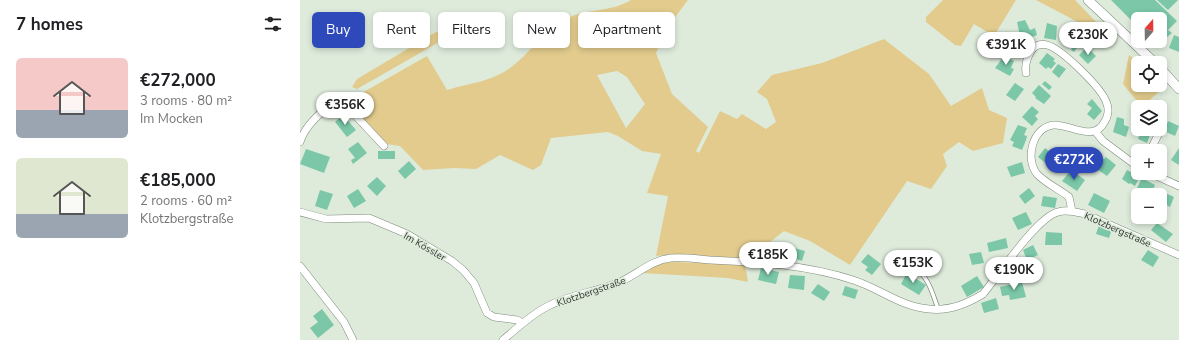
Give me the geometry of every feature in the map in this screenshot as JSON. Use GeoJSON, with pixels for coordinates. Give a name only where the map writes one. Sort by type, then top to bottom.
{"type":"FeatureCollection","features":[{"type":"Feature","properties":{"kind":"main road"},"geometry":{"type":"LineString","coordinates":[[1088,0],[1148,56]]}},
{"type":"Feature","properties":{"kind":"main road"},"geometry":{"type":"LineString","coordinates":[[1167,76],[1179,89]]}},
{"type":"Feature","properties":{"kind":"street"},"geometry":{"type":"LineString","coordinates":[[1026,73],[1027,58],[1032,49],[1038,45],[1050,46],[1090,78],[1107,104],[1108,110],[1105,121],[1095,131],[1081,132],[1054,125],[1044,128],[1033,142],[1031,157],[1033,168],[1038,175],[1069,197],[1072,211]]}},
{"type":"Feature","properties":{"kind":"street"},"geometry":{"type":"LineString","coordinates":[[300,142],[313,121],[327,107],[340,100],[384,146]]}},
{"type":"Feature","properties":{"kind":"street"},"geometry":{"type":"LineString","coordinates":[[1095,131],[1104,141],[1131,162]]}},
{"type":"Feature","properties":{"kind":"street"},"geometry":{"type":"LineString","coordinates":[[1166,180],[1179,186]]}},
{"type":"Feature","properties":{"kind":"street","name":"Klotzbergstraße"},"geometry":{"type":"LineString","coordinates":[[502,340],[547,306],[610,286],[633,276],[654,261],[672,258],[744,261],[805,269],[854,280],[879,290],[907,306],[929,310],[957,306],[974,300],[983,294],[1034,229],[1046,218],[1057,212],[1072,211],[1120,228],[1165,250],[1179,255]]}},
{"type":"Feature","properties":{"kind":"street","name":"Im Kössler"},"geometry":{"type":"LineString","coordinates":[[300,212],[326,219],[369,218],[407,234],[452,261],[463,270],[474,283],[487,313],[494,317],[517,320],[523,324]]}},
{"type":"Feature","properties":{"kind":"street"},"geometry":{"type":"LineString","coordinates":[[300,266],[344,322],[352,340]]}},
{"type":"Feature","properties":{"kind":"lane"},"geometry":{"type":"LineString","coordinates":[[912,265],[922,272],[929,283],[938,309]]}},
{"type":"Feature","properties":{"kind":"shaded area"},"geometry":{"type":"Polygon","coordinates":[[[631,0],[688,0],[675,17],[675,12],[589,12],[614,7],[631,0]]]}},
{"type":"Feature","properties":{"kind":"shaded area"},"geometry":{"type":"Polygon","coordinates":[[[943,0],[1016,0],[994,36],[974,24],[961,46],[955,45],[926,22],[926,17],[943,0]]]}},
{"type":"Feature","properties":{"kind":"shaded area"},"geometry":{"type":"Polygon","coordinates":[[[1036,0],[1075,0],[1097,23],[1089,28],[1036,0]]]}},
{"type":"Feature","properties":{"kind":"shaded area"},"geometry":{"type":"Polygon","coordinates":[[[578,14],[578,48],[658,48],[656,53],[672,94],[708,127],[696,151],[699,153],[720,111],[737,119],[742,114],[766,129],[776,122],[767,99],[757,92],[772,75],[822,63],[884,39],[929,74],[951,106],[982,88],[989,110],[1007,118],[1003,143],[973,151],[959,142],[943,154],[947,166],[931,189],[907,181],[850,265],[810,241],[784,231],[749,259],[675,254],[656,256],[668,196],[647,193],[661,154],[642,151],[618,136],[608,132],[551,138],[541,165],[533,170],[500,155],[476,169],[454,168],[423,170],[400,146],[386,144],[346,102],[427,56],[447,90],[480,82],[496,76],[510,68],[532,48],[570,48],[570,17],[578,14]],[[617,71],[597,75],[626,128],[645,104],[627,77],[617,71]]]}},
{"type":"Feature","properties":{"kind":"shaded area"},"geometry":{"type":"Polygon","coordinates":[[[438,32],[438,43],[430,47],[430,36],[438,32]]]}},
{"type":"Feature","properties":{"kind":"shaded area"},"geometry":{"type":"Polygon","coordinates":[[[409,48],[429,48],[357,89],[352,87],[357,79],[409,48]]]}},
{"type":"Feature","properties":{"kind":"shaded area"},"geometry":{"type":"Polygon","coordinates":[[[1129,55],[1131,57],[1131,92],[1159,92],[1150,100],[1136,100],[1123,84],[1129,55]]]}},
{"type":"Feature","properties":{"kind":"shaded area"},"geometry":{"type":"Polygon","coordinates":[[[672,262],[745,264],[748,282],[728,278],[642,273],[659,264],[672,262]]]}},
{"type":"Feature","properties":{"kind":"building"},"geometry":{"type":"Polygon","coordinates":[[[1111,0],[1155,0],[1177,21],[1168,30],[1172,33],[1167,37],[1167,12],[1131,12],[1131,20],[1111,0]]]}},
{"type":"Feature","properties":{"kind":"building"},"geometry":{"type":"Polygon","coordinates":[[[1157,0],[1178,0],[1168,10],[1157,0]]]}},
{"type":"Feature","properties":{"kind":"building"},"geometry":{"type":"Polygon","coordinates":[[[1025,20],[1030,30],[1035,28],[1037,35],[1029,38],[1028,34],[1020,36],[1017,22],[1025,20]]]}},
{"type":"Feature","properties":{"kind":"building"},"geometry":{"type":"Polygon","coordinates":[[[1047,23],[1057,26],[1056,40],[1044,38],[1047,23]]]}},
{"type":"Feature","properties":{"kind":"building"},"geometry":{"type":"Polygon","coordinates":[[[1070,31],[1080,39],[1076,44],[1078,46],[1074,52],[1071,50],[1073,47],[1063,39],[1070,31]]]}},
{"type":"Feature","properties":{"kind":"building"},"geometry":{"type":"Polygon","coordinates":[[[1174,35],[1179,37],[1179,52],[1169,48],[1174,35]]]}},
{"type":"Feature","properties":{"kind":"building"},"geometry":{"type":"Polygon","coordinates":[[[1010,43],[1020,48],[1016,56],[1006,51],[1010,43]]]}},
{"type":"Feature","properties":{"kind":"building"},"geometry":{"type":"Polygon","coordinates":[[[1087,47],[1096,56],[1088,64],[1079,55],[1087,47]]]}},
{"type":"Feature","properties":{"kind":"building"},"geometry":{"type":"Polygon","coordinates":[[[1047,53],[1055,59],[1053,61],[1056,63],[1051,69],[1048,67],[1046,69],[1039,63],[1047,53]]]}},
{"type":"Feature","properties":{"kind":"building"},"geometry":{"type":"Polygon","coordinates":[[[1004,56],[1014,61],[1011,68],[1014,69],[1010,76],[995,68],[1004,56]]]}},
{"type":"Feature","properties":{"kind":"building"},"geometry":{"type":"Polygon","coordinates":[[[1058,64],[1066,69],[1059,78],[1052,72],[1058,64]]]}},
{"type":"Feature","properties":{"kind":"building"},"geometry":{"type":"Polygon","coordinates":[[[1045,81],[1052,87],[1049,90],[1042,84],[1045,81]]]}},
{"type":"Feature","properties":{"kind":"building"},"geometry":{"type":"Polygon","coordinates":[[[1015,83],[1024,89],[1015,101],[1006,95],[1015,83]]]}},
{"type":"Feature","properties":{"kind":"building"},"geometry":{"type":"Polygon","coordinates":[[[1039,85],[1051,96],[1044,104],[1035,98],[1036,97],[1032,93],[1039,85]]]}},
{"type":"Feature","properties":{"kind":"building"},"geometry":{"type":"Polygon","coordinates":[[[1092,99],[1102,111],[1094,120],[1087,114],[1092,108],[1087,104],[1092,99]]]}},
{"type":"Feature","properties":{"kind":"building"},"geometry":{"type":"Polygon","coordinates":[[[1032,106],[1039,112],[1035,116],[1038,119],[1032,126],[1022,117],[1032,106]]]}},
{"type":"Feature","properties":{"kind":"building"},"geometry":{"type":"Polygon","coordinates":[[[343,115],[356,130],[347,137],[335,122],[343,115]]]}},
{"type":"Feature","properties":{"kind":"building"},"geometry":{"type":"Polygon","coordinates":[[[1117,117],[1124,119],[1124,125],[1129,127],[1126,137],[1113,132],[1117,117]]]}},
{"type":"Feature","properties":{"kind":"building"},"geometry":{"type":"Polygon","coordinates":[[[1168,121],[1179,126],[1175,136],[1167,132],[1168,121]]]}},
{"type":"Feature","properties":{"kind":"building"},"geometry":{"type":"Polygon","coordinates":[[[1018,125],[1027,128],[1024,135],[1027,136],[1022,150],[1012,146],[1014,142],[1010,140],[1018,125]]]}},
{"type":"Feature","properties":{"kind":"building"},"geometry":{"type":"Polygon","coordinates":[[[1139,136],[1150,136],[1147,143],[1138,139],[1139,136]]]}},
{"type":"Feature","properties":{"kind":"building"},"geometry":{"type":"Polygon","coordinates":[[[358,142],[367,153],[353,164],[351,160],[355,158],[348,149],[358,142]]]}},
{"type":"Feature","properties":{"kind":"building"},"geometry":{"type":"Polygon","coordinates":[[[1045,148],[1060,160],[1053,169],[1038,157],[1045,148]]]}},
{"type":"Feature","properties":{"kind":"building"},"geometry":{"type":"Polygon","coordinates":[[[1179,148],[1179,165],[1171,160],[1179,148]]]}},
{"type":"Feature","properties":{"kind":"building"},"geometry":{"type":"Polygon","coordinates":[[[306,149],[330,157],[324,173],[300,164],[306,149]]]}},
{"type":"Feature","properties":{"kind":"building"},"geometry":{"type":"Polygon","coordinates":[[[378,151],[395,151],[395,159],[378,159],[378,151]]]}},
{"type":"Feature","properties":{"kind":"building"},"geometry":{"type":"Polygon","coordinates":[[[1101,157],[1104,159],[1106,157],[1116,165],[1107,176],[1097,169],[1100,164],[1097,162],[1101,157]]]}},
{"type":"Feature","properties":{"kind":"building"},"geometry":{"type":"Polygon","coordinates":[[[409,161],[416,169],[405,179],[398,171],[409,161]]]}},
{"type":"Feature","properties":{"kind":"building"},"geometry":{"type":"Polygon","coordinates":[[[1022,162],[1025,173],[1011,177],[1007,167],[1022,162]]]}},
{"type":"Feature","properties":{"kind":"building"},"geometry":{"type":"Polygon","coordinates":[[[1071,170],[1085,180],[1077,191],[1062,181],[1071,170]]]}},
{"type":"Feature","properties":{"kind":"building"},"geometry":{"type":"Polygon","coordinates":[[[1127,170],[1131,172],[1131,180],[1138,180],[1135,186],[1122,179],[1127,170]]]}},
{"type":"Feature","properties":{"kind":"building"},"geometry":{"type":"Polygon","coordinates":[[[377,177],[386,186],[377,196],[367,186],[377,177]]]}},
{"type":"Feature","properties":{"kind":"building"},"geometry":{"type":"Polygon","coordinates":[[[1141,180],[1146,180],[1155,185],[1154,188],[1137,188],[1141,180]]]}},
{"type":"Feature","properties":{"kind":"building"},"geometry":{"type":"Polygon","coordinates":[[[1029,188],[1035,196],[1025,204],[1019,196],[1029,188]]]}},
{"type":"Feature","properties":{"kind":"building"},"geometry":{"type":"Polygon","coordinates":[[[358,189],[366,201],[354,208],[347,196],[358,189]]]}},
{"type":"Feature","properties":{"kind":"building"},"geometry":{"type":"Polygon","coordinates":[[[320,190],[333,194],[327,210],[315,206],[320,190]]]}},
{"type":"Feature","properties":{"kind":"building"},"geometry":{"type":"Polygon","coordinates":[[[1094,193],[1110,201],[1104,213],[1088,205],[1094,193]]]}},
{"type":"Feature","properties":{"kind":"building"},"geometry":{"type":"Polygon","coordinates":[[[1167,194],[1174,197],[1170,207],[1167,205],[1167,194]]]}},
{"type":"Feature","properties":{"kind":"building"},"geometry":{"type":"Polygon","coordinates":[[[1043,196],[1057,198],[1055,208],[1041,206],[1043,196]]]}},
{"type":"Feature","properties":{"kind":"building"},"geometry":{"type":"Polygon","coordinates":[[[1026,212],[1032,224],[1018,230],[1012,218],[1026,212]]]}},
{"type":"Feature","properties":{"kind":"building"},"geometry":{"type":"Polygon","coordinates":[[[1156,224],[1158,224],[1173,234],[1166,242],[1151,230],[1156,224]]]}},
{"type":"Feature","properties":{"kind":"building"},"geometry":{"type":"Polygon","coordinates":[[[1099,225],[1112,229],[1109,238],[1096,234],[1099,225]]]}},
{"type":"Feature","properties":{"kind":"building"},"geometry":{"type":"Polygon","coordinates":[[[1046,232],[1062,233],[1062,245],[1045,245],[1046,232]]]}},
{"type":"Feature","properties":{"kind":"building"},"geometry":{"type":"Polygon","coordinates":[[[1006,238],[1008,248],[989,252],[987,243],[1006,238]]]}},
{"type":"Feature","properties":{"kind":"building"},"geometry":{"type":"Polygon","coordinates":[[[1033,245],[1038,255],[1027,260],[1023,250],[1033,245]]]}},
{"type":"Feature","properties":{"kind":"building"},"geometry":{"type":"Polygon","coordinates":[[[794,248],[805,251],[802,261],[791,257],[794,248]]]}},
{"type":"Feature","properties":{"kind":"building"},"geometry":{"type":"Polygon","coordinates":[[[1148,250],[1159,257],[1153,267],[1141,260],[1148,250]]]}},
{"type":"Feature","properties":{"kind":"building"},"geometry":{"type":"Polygon","coordinates":[[[981,252],[984,263],[972,265],[969,254],[981,252]]]}},
{"type":"Feature","properties":{"kind":"building"},"geometry":{"type":"Polygon","coordinates":[[[868,254],[881,264],[872,275],[865,270],[868,267],[861,262],[868,254]]]}},
{"type":"Feature","properties":{"kind":"building"},"geometry":{"type":"Polygon","coordinates":[[[761,268],[779,272],[776,284],[758,280],[761,268]]]}},
{"type":"Feature","properties":{"kind":"building"},"geometry":{"type":"Polygon","coordinates":[[[907,273],[926,285],[919,295],[901,284],[907,273]]]}},
{"type":"Feature","properties":{"kind":"building"},"geometry":{"type":"Polygon","coordinates":[[[790,275],[805,276],[804,290],[788,288],[790,275]]]}},
{"type":"Feature","properties":{"kind":"building"},"geometry":{"type":"Polygon","coordinates":[[[977,276],[984,287],[967,297],[961,286],[977,276]]]}},
{"type":"Feature","properties":{"kind":"building"},"geometry":{"type":"Polygon","coordinates":[[[1022,282],[1026,297],[1010,300],[1009,295],[1002,296],[1000,287],[1022,282]]]}},
{"type":"Feature","properties":{"kind":"building"},"geometry":{"type":"Polygon","coordinates":[[[818,284],[830,292],[824,301],[811,293],[818,284]]]}},
{"type":"Feature","properties":{"kind":"building"},"geometry":{"type":"Polygon","coordinates":[[[845,286],[858,290],[855,299],[842,295],[845,286]]]}},
{"type":"Feature","properties":{"kind":"building"},"geometry":{"type":"Polygon","coordinates":[[[996,298],[999,309],[984,313],[981,303],[996,298]]]}},
{"type":"Feature","properties":{"kind":"building"},"geometry":{"type":"Polygon","coordinates":[[[322,309],[334,325],[318,338],[310,328],[318,322],[313,316],[322,309]]]}}]}
